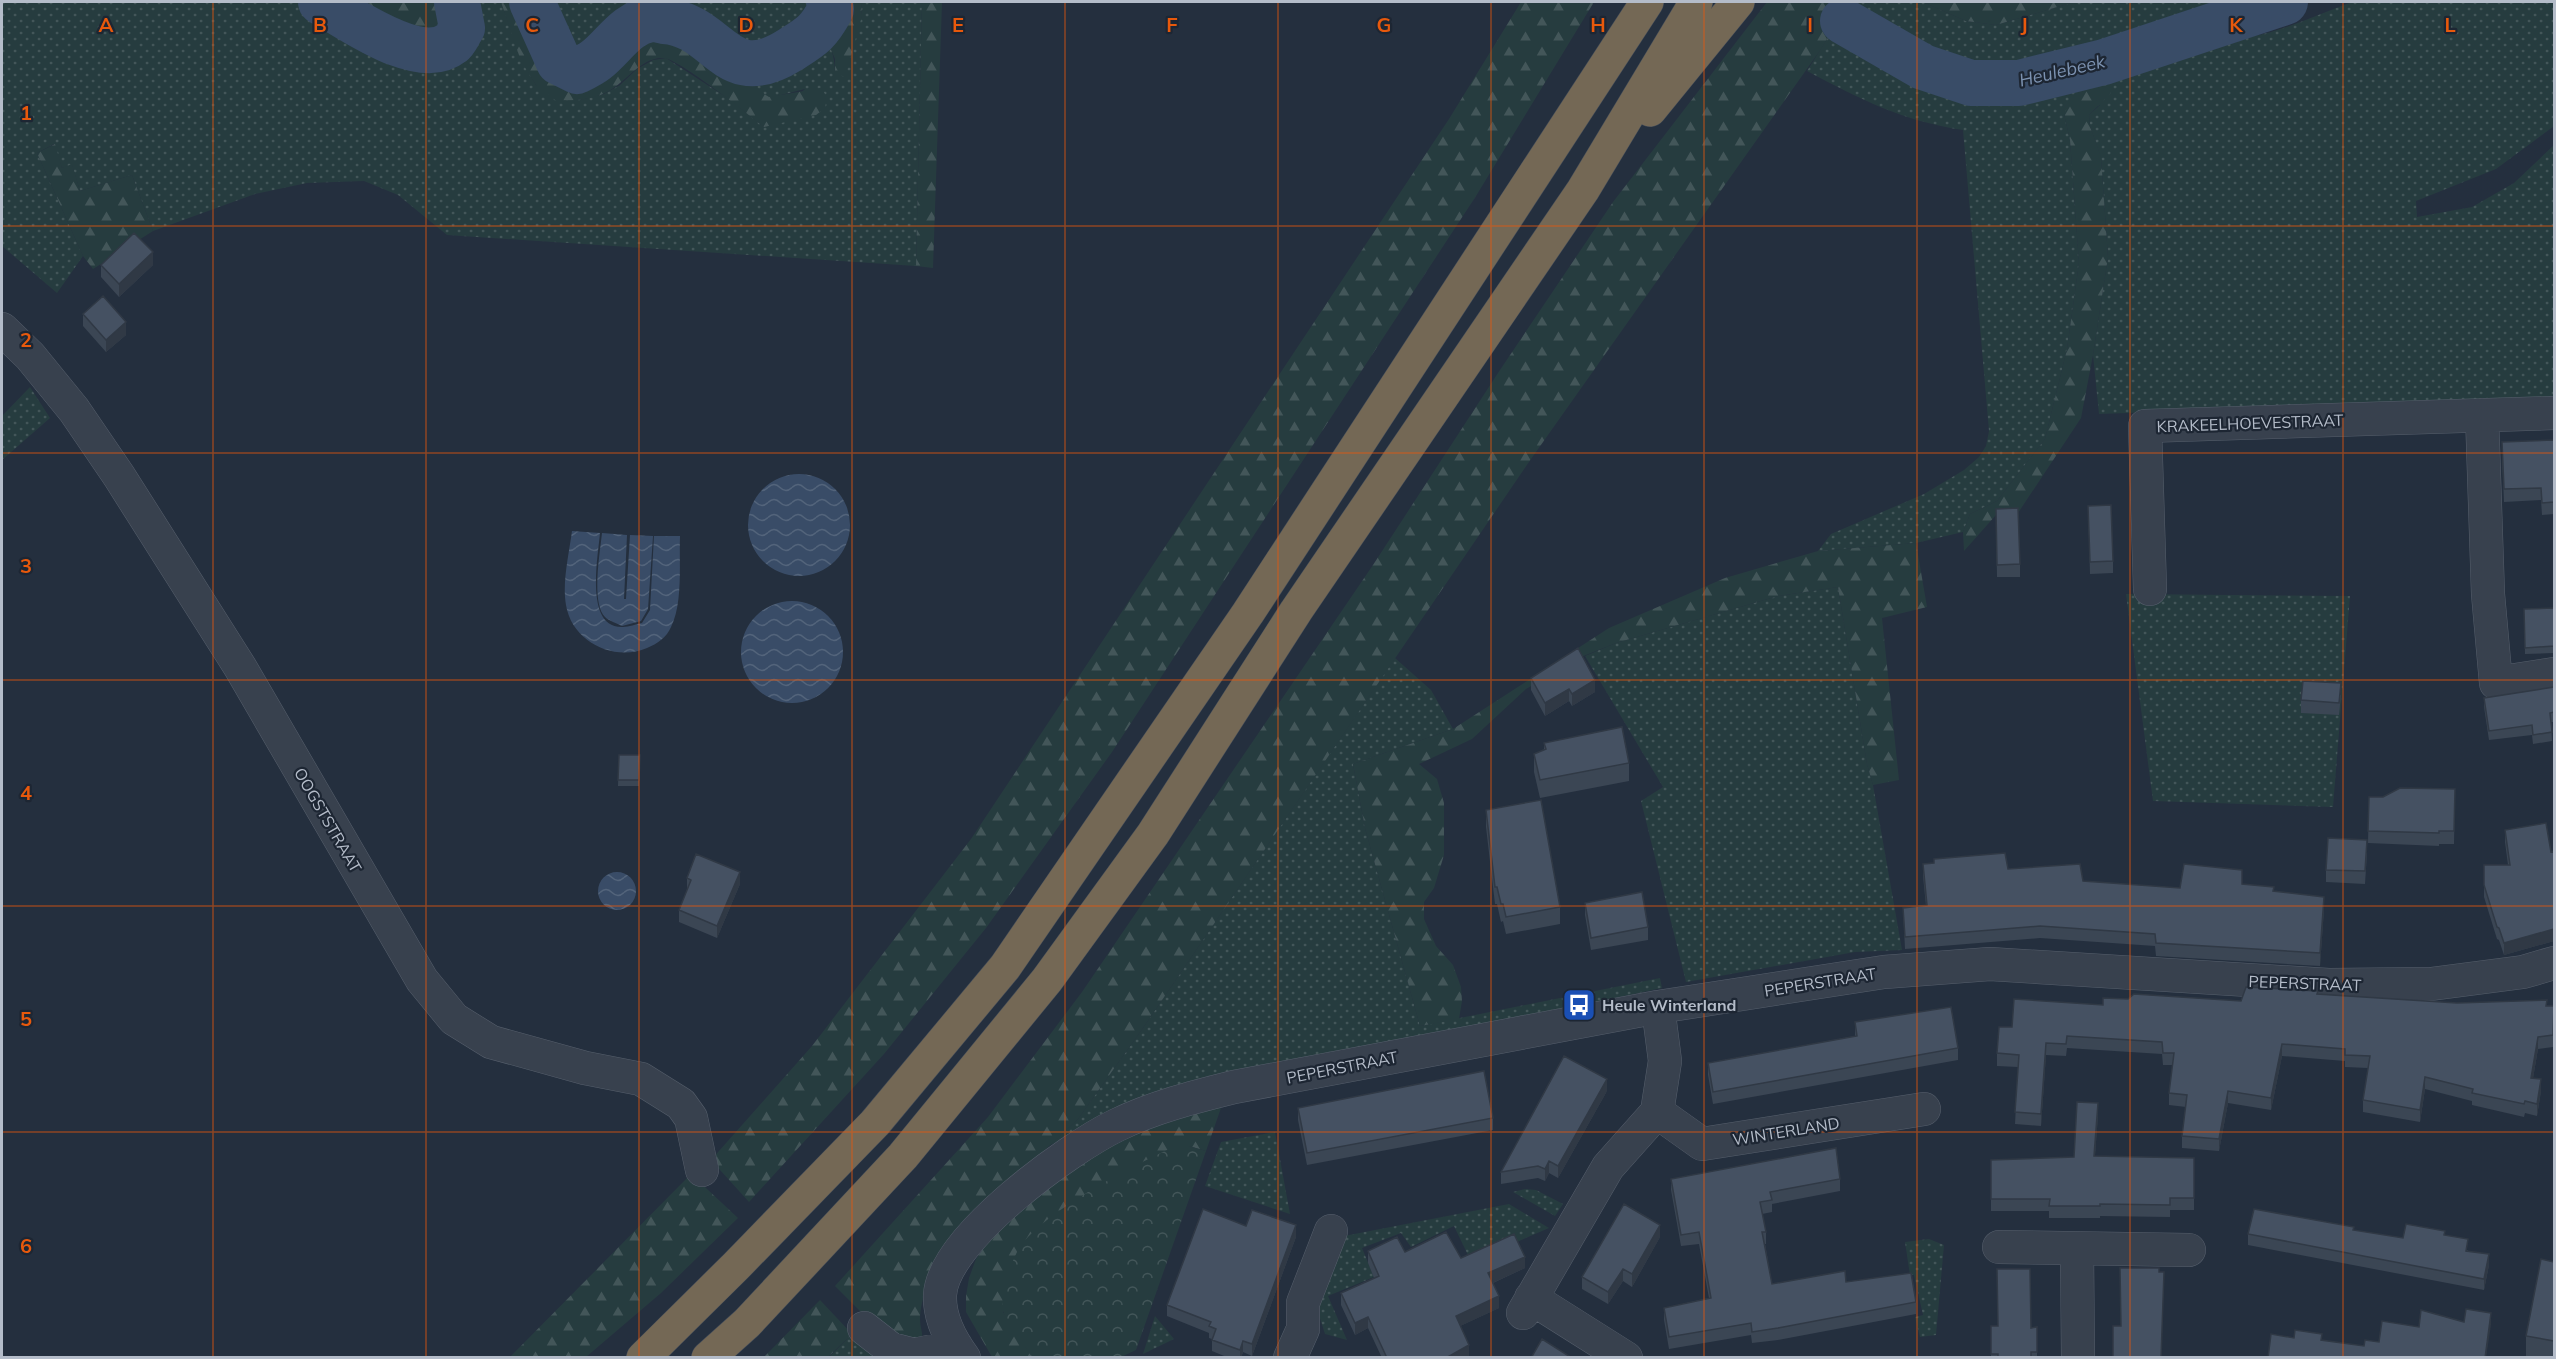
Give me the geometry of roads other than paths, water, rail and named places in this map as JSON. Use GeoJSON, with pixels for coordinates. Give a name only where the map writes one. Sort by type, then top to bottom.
{"type":"FeatureCollection","features":[{"type":"Feature","properties":{"kind":"highway"},"geometry":{"type":"LineString","coordinates":[[1544,158],[1623,2]]}},
{"type":"Feature","properties":{"kind":"highway"},"geometry":{"type":"LineString","coordinates":[[643,1358],[875,1123],[1005,967],[1248,613],[1647,2]]}},
{"type":"Feature","properties":{"kind":"highway"},"geometry":{"type":"LineString","coordinates":[[708,1358],[747,1323],[903,1156],[1047,980],[1153,834],[1296,611],[1583,190],[1696,2]]}},
{"type":"Feature","properties":{"kind":"highway"},"geometry":{"type":"LineString","coordinates":[[1583,190],[1738,2]]}},
{"type":"Feature","properties":{"kind":"highway"},"geometry":{"type":"LineString","coordinates":[[728,1358],[747,1323]]}},
{"type":"Feature","properties":{"kind":"street","name":"OOGSTSTRAAT"},"geometry":{"type":"LineString","coordinates":[[2,329],[30,356],[74,411],[119,476],[240,667],[422,980],[441,1004],[454,1019],[491,1042],[585,1068],[641,1079],[681,1104],[691,1118],[702,1170]]}},
{"type":"Feature","properties":{"kind":"street","name":"KRAKEELHOEVESTRAAT"},"geometry":{"type":"LineString","coordinates":[[2150,589],[2145,426],[2554,413]]}},
{"type":"Feature","properties":{"kind":"street"},"geometry":{"type":"LineString","coordinates":[[2482,415],[2488,594],[2496,683],[2554,674]]}},
{"type":"Feature","properties":{"kind":"street","name":"PEPERSTRAAT"},"geometry":{"type":"LineString","coordinates":[[960,1352],[941,1317],[940,1293],[953,1259],[998,1209],[1052,1163],[1116,1125],[1181,1100],[1234,1087],[1658,1007],[1884,972],[1990,964],[2329,985],[2431,984],[2523,972],[2554,963]]}},
{"type":"Feature","properties":{"kind":"street"},"geometry":{"type":"LineString","coordinates":[[1626,1358],[1527,1306],[1608,1167],[1657,1112],[1665,1061],[1658,1007]]}},
{"type":"Feature","properties":{"kind":"street","name":"WINTERLAND"},"geometry":{"type":"LineString","coordinates":[[1657,1112],[1702,1144],[1924,1109]]}},
{"type":"Feature","properties":{"kind":"street"},"geometry":{"type":"LineString","coordinates":[[1290,1358],[1303,1329],[1303,1303],[1331,1231]]}},
{"type":"Feature","properties":{"kind":"street"},"geometry":{"type":"LineString","coordinates":[[1999,1247],[2189,1250]]}},
{"type":"Feature","properties":{"kind":"street"},"geometry":{"type":"LineString","coordinates":[[2077,1250],[2078,1358]]}},
{"type":"Feature","properties":{"kind":"street"},"geometry":{"type":"LineString","coordinates":[[864,1328],[891,1350],[914,1355],[960,1352]]}},
{"type":"Feature","properties":{"kind":"water"},"geometry":{"type":"Polygon","coordinates":[[[789,474],[809,474],[828,482],[842,496],[850,515],[847,545],[842,554],[828,568],[809,576],[789,576],[770,568],[756,554],[748,535],[748,515],[756,496],[770,482],[789,474]]]}},
{"type":"Feature","properties":{"kind":"water"},"geometry":{"type":"Polygon","coordinates":[[[572,531],[600,533],[596,574],[598,604],[603,617],[611,625],[623,627],[642,623],[650,610],[654,536],[680,536],[680,583],[677,607],[671,627],[661,640],[634,652],[621,652],[596,646],[577,629],[570,618],[565,596],[566,568],[572,531]]]}},
{"type":"Feature","properties":{"kind":"water"},"geometry":{"type":"Polygon","coordinates":[[[602,533],[627,535],[624,599],[626,599],[630,535],[653,536],[648,609],[641,621],[622,626],[605,617],[601,610],[597,590],[602,533]]]}},
{"type":"Feature","properties":{"kind":"water"},"geometry":{"type":"Polygon","coordinates":[[[792,601],[812,604],[821,609],[835,623],[840,632],[843,652],[840,672],[835,681],[821,695],[812,700],[792,703],[772,700],[763,695],[749,681],[744,672],[741,652],[744,632],[749,623],[763,609],[772,604],[792,601]]]}},
{"type":"Feature","properties":{"kind":"water"},"geometry":{"type":"Polygon","coordinates":[[[617,872],[630,878],[636,891],[630,904],[617,910],[604,904],[598,891],[604,878],[617,872]]]}},
{"type":"Feature","properties":{"kind":"waterway","name":"Heulebeek"},"geometry":{"type":"LineString","coordinates":[[321,2],[366,29],[404,46],[422,50],[438,49],[455,40],[462,28],[457,2]]}},
{"type":"Feature","properties":{"kind":"waterway","name":"Heulebeek"},"geometry":{"type":"LineString","coordinates":[[532,2],[559,62],[577,71],[596,60],[634,25],[651,19],[683,25],[736,60],[751,63],[768,61],[790,50],[814,33],[831,9],[829,2]]}},
{"type":"Feature","properties":{"kind":"waterway","name":"Heulebeek"},"geometry":{"type":"LineString","coordinates":[[1843,21],[1923,67],[1971,83],[2019,83],[2104,62],[2285,2]]}},
{"type":"Feature","properties":{"kind":"place","name":"Heule Winterland"},"geometry":{"type":"Point","coordinates":[1579,1005]}}]}
